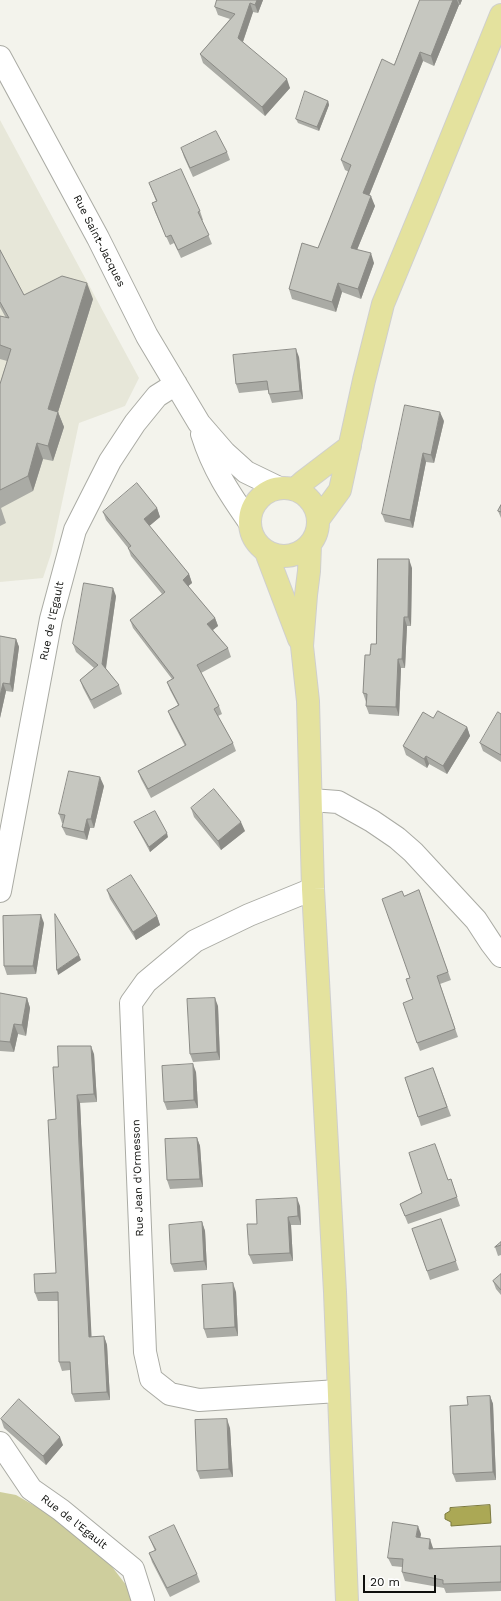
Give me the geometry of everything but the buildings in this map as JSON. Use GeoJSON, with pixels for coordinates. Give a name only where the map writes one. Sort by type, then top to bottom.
{"type":"FeatureCollection","features":[{"type":"Feature","properties":{"kind":"main road"},"geometry":{"type":"LineString","coordinates":[[318,520],[340,490],[382,304],[501,15]]}},
{"type":"Feature","properties":{"kind":"main road"},"geometry":{"type":"LineString","coordinates":[[302,646],[266,552],[258,544],[252,534],[250,523],[251,513],[255,504],[265,494],[287,489],[304,481],[350,446]]}},
{"type":"Feature","properties":{"kind":"main road"},"geometry":{"type":"LineString","coordinates":[[287,489],[304,494],[312,501],[318,520],[318,529],[310,545],[302,646],[308,701],[313,889],[335,1292],[347,1601]]}},
{"type":"Feature","properties":{"kind":"main road"},"geometry":{"type":"LineString","coordinates":[[266,552],[278,556],[290,556],[301,552],[310,545]]}},
{"type":"Feature","properties":{"kind":"street","name":"Rue Saint-Jacques"},"geometry":{"type":"LineString","coordinates":[[0,57],[98,238],[147,336],[199,423],[225,453],[246,472],[287,489]]}},
{"type":"Feature","properties":{"kind":"street","name":"Rue de l'Egault"},"geometry":{"type":"LineString","coordinates":[[0,891],[51,619],[75,530],[110,461],[135,423],[157,396],[176,384]]}},
{"type":"Feature","properties":{"kind":"street","name":"Rue Saint-Jacques"},"geometry":{"type":"LineString","coordinates":[[199,423],[209,456],[219,476],[250,523]]}},
{"type":"Feature","properties":{"kind":"street"},"geometry":{"type":"LineString","coordinates":[[311,800],[338,802],[372,821],[397,838],[413,852],[468,910],[501,956]]}},
{"type":"Feature","properties":{"kind":"street","name":"Rue Jean d'Ormesson"},"geometry":{"type":"LineString","coordinates":[[313,889],[249,915],[195,941],[146,982],[131,1003],[145,1352],[151,1379],[170,1394],[199,1400],[338,1391]]}},
{"type":"Feature","properties":{"kind":"street","name":"Rue de l'Egault"},"geometry":{"type":"LineString","coordinates":[[0,1444],[31,1489],[61,1510],[132,1569],[143,1601]]}},
{"type":"Feature","properties":{"kind":"shaded area"},"geometry":{"type":"Polygon","coordinates":[[[0,120],[139,378],[125,406],[79,423],[51,554],[43,578],[0,582],[0,120]]]}},
{"type":"Feature","properties":{"kind":"shaded area"},"geometry":{"type":"Polygon","coordinates":[[[490,1505],[491,1523],[451,1526],[451,1522],[445,1519],[445,1514],[450,1511],[450,1508],[490,1505]]]}},
{"type":"Feature","properties":{"kind":"green space"},"geometry":{"type":"Polygon","coordinates":[[[0,1492],[16,1495],[56,1518],[103,1555],[133,1594],[134,1601],[0,1601],[0,1492]]]}}]}
